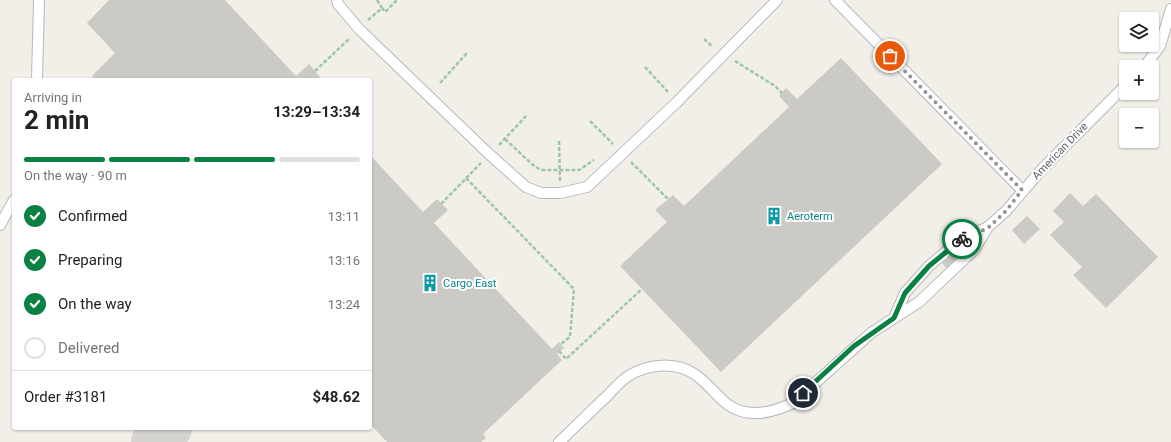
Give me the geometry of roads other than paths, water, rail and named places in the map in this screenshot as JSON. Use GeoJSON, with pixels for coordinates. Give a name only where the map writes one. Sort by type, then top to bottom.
{"type":"FeatureCollection","features":[{"type":"Feature","properties":{"kind":"lane"},"geometry":{"type":"LineString","coordinates":[[37,78],[39,0]]}},
{"type":"Feature","properties":{"kind":"lane"},"geometry":{"type":"LineString","coordinates":[[337,0],[338,4],[359,29],[489,154],[526,187],[541,193],[560,193],[587,187],[677,102],[777,0]]}},
{"type":"Feature","properties":{"kind":"lane"},"geometry":{"type":"LineString","coordinates":[[835,0],[1022,190]]}},
{"type":"Feature","properties":{"kind":"lane"},"geometry":{"type":"LineString","coordinates":[[1149,60],[1160,46],[1171,9]]}},
{"type":"Feature","properties":{"kind":"lane","name":"American Drive"},"geometry":{"type":"LineString","coordinates":[[559,442],[628,376],[644,368],[662,365],[679,367],[696,374],[728,405],[744,412],[761,414],[778,410],[793,403],[854,346],[919,302],[974,250],[988,228],[1006,211],[1022,190],[1119,92]]}},
{"type":"Feature","properties":{"kind":"lane"},"geometry":{"type":"LineString","coordinates":[[0,225],[12,204]]}},
{"type":"Feature","properties":{"kind":"lane"},"geometry":{"type":"LineString","coordinates":[[894,318],[905,293],[929,266],[961,239],[988,228]]}},
{"type":"Feature","properties":{"kind":"place","name":"Aeroterm"},"geometry":{"type":"Point","coordinates":[774,216]}},
{"type":"Feature","properties":{"kind":"place","name":"Cargo East"},"geometry":{"type":"Point","coordinates":[430,283]}}]}
